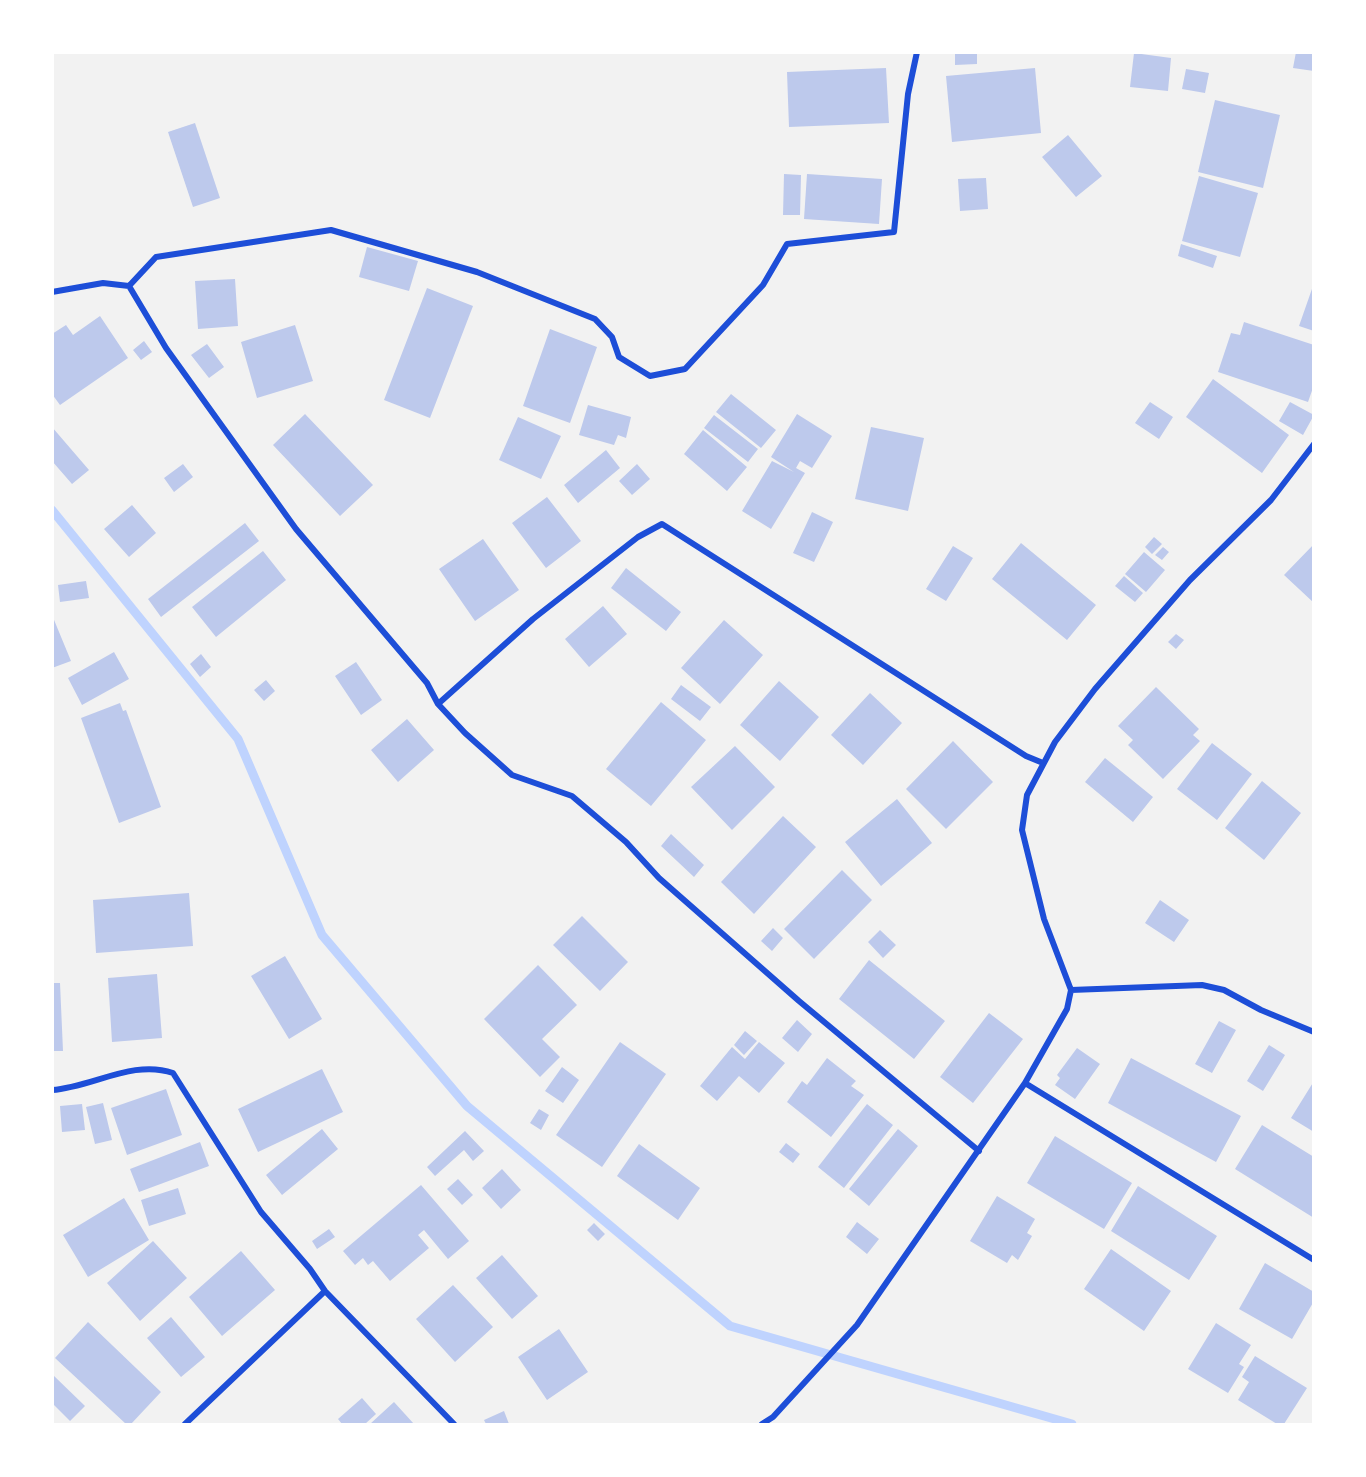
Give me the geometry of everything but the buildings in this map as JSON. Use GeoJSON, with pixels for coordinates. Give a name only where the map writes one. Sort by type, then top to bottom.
{"type":"FeatureCollection","features":[{"type":"Feature","properties":{"kind":"street"},"geometry":{"type":"LineString","coordinates":[[129,286],[156,257],[331,230],[477,272],[595,319],[612,337],[619,357],[650,376],[685,369],[762,285],[787,244],[894,232],[908,94],[917,52]]}},
{"type":"Feature","properties":{"kind":"street"},"geometry":{"type":"LineString","coordinates":[[52,292],[103,283],[129,286]]}},
{"type":"Feature","properties":{"kind":"street"},"geometry":{"type":"LineString","coordinates":[[129,286],[166,348],[296,529],[427,683],[438,704],[465,733],[512,775],[572,796],[626,842],[659,878],[790,993],[979,1151]]}},
{"type":"Feature","properties":{"kind":"street"},"geometry":{"type":"LineString","coordinates":[[762,1425],[773,1417],[857,1325],[1025,1083],[1067,1009],[1071,990],[1044,919],[1022,830],[1027,795],[1054,742],[1095,689],[1190,580],[1271,500],[1314,444]]}},
{"type":"Feature","properties":{"kind":"street"},"geometry":{"type":"LineString","coordinates":[[438,704],[533,619],[638,537],[662,524],[1026,756],[1043,764]]}},
{"type":"Feature","properties":{"kind":"street"},"geometry":{"type":"LineString","coordinates":[[1071,990],[1202,985],[1224,990],[1261,1010],[1314,1032]]}},
{"type":"Feature","properties":{"kind":"street"},"geometry":{"type":"LineString","coordinates":[[52,1090],[74,1089],[142,1068],[161,1069],[173,1073],[261,1212],[310,1269],[325,1291],[454,1425]]}},
{"type":"Feature","properties":{"kind":"street"},"geometry":{"type":"LineString","coordinates":[[1025,1083],[1314,1260]]}},
{"type":"Feature","properties":{"kind":"street"},"geometry":{"type":"LineString","coordinates":[[185,1425],[325,1291]]}},
{"type":"Feature","properties":{"kind":"waterway"},"geometry":{"type":"LineString","coordinates":[[52,510],[238,739],[322,935],[467,1106],[730,1326],[1072,1424]]}}]}
